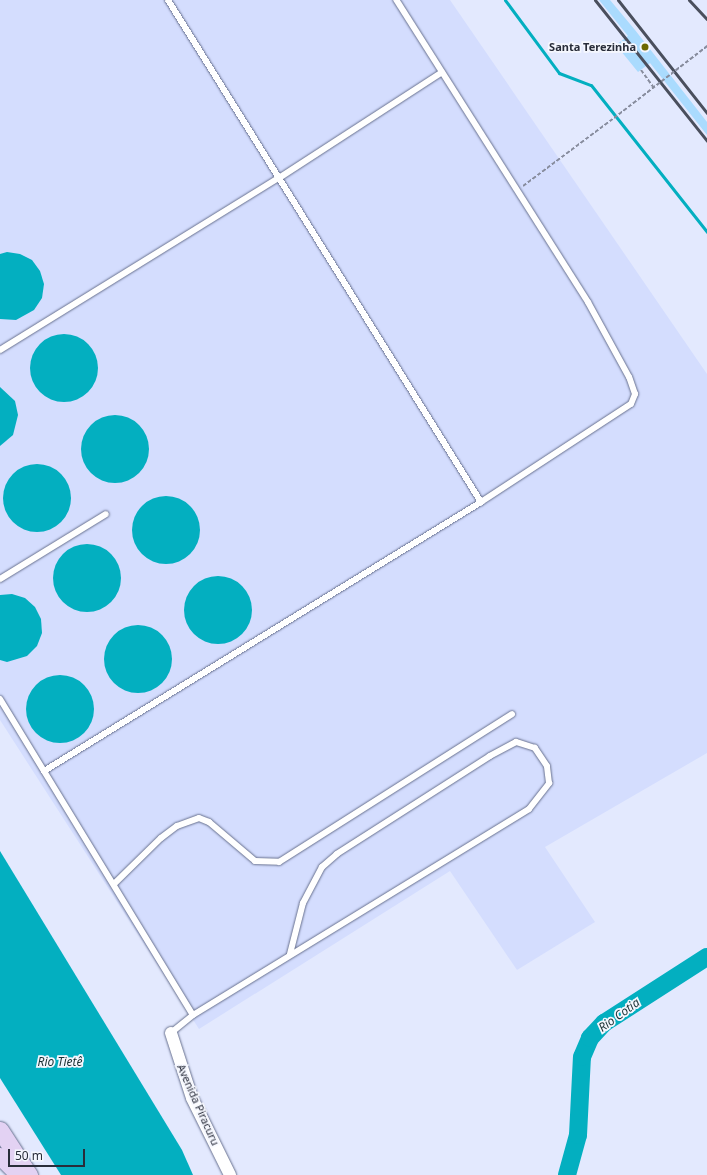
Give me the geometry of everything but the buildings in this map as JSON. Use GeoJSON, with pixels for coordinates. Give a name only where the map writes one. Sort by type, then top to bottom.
{"type":"FeatureCollection","features":[{"type":"Feature","properties":{"kind":"main road"},"geometry":{"type":"LineString","coordinates":[[0,1130],[21,1174]]}},
{"type":"Feature","properties":{"kind":"main road"},"geometry":{"type":"LineString","coordinates":[[0,1144],[21,1174]]}},
{"type":"Feature","properties":{"kind":"main road"},"geometry":{"type":"LineString","coordinates":[[0,1156],[21,1174]]}},
{"type":"Feature","properties":{"kind":"street","name":"Avenida Piracuru"},"geometry":{"type":"LineString","coordinates":[[171,1033],[192,1098],[230,1175]]}},
{"type":"Feature","properties":{"kind":"lane"},"geometry":{"type":"LineString","coordinates":[[168,0],[481,502]]}},
{"type":"Feature","properties":{"kind":"lane"},"geometry":{"type":"LineString","coordinates":[[44,771],[481,502],[622,412],[635,394],[629,377],[588,302],[396,0]]}},
{"type":"Feature","properties":{"kind":"lane"},"geometry":{"type":"LineString","coordinates":[[0,350],[279,178],[442,72]]}},
{"type":"Feature","properties":{"kind":"lane"},"geometry":{"type":"LineString","coordinates":[[0,579],[106,514]]}},
{"type":"Feature","properties":{"kind":"lane"},"geometry":{"type":"LineString","coordinates":[[0,699],[115,884],[192,1015]]}},
{"type":"Feature","properties":{"kind":"lane"},"geometry":{"type":"LineString","coordinates":[[115,884],[161,838],[177,826],[199,818],[209,822],[255,860],[279,862],[512,714]]}},
{"type":"Feature","properties":{"kind":"lane"},"geometry":{"type":"LineString","coordinates":[[171,1033],[192,1015],[529,809],[549,784],[547,766],[535,748],[516,742],[490,756],[337,854],[322,867],[303,903],[290,954]]}},
{"type":"Feature","properties":{"kind":"path"},"geometry":{"type":"LineString","coordinates":[[517,191],[654,88],[707,46]]}},
{"type":"Feature","properties":{"kind":"path"},"geometry":{"type":"LineString","coordinates":[[641,70],[654,88]]}},
{"type":"Feature","properties":{"kind":"shaded area"},"geometry":{"type":"Polygon","coordinates":[[[0,0],[450,0],[707,374],[707,753],[545,847],[595,922],[517,970],[450,871],[199,1029],[0,720],[0,0]]]}},
{"type":"Feature","properties":{"kind":"water"},"geometry":{"type":"Polygon","coordinates":[[[7,252],[20,254],[32,260],[40,271],[44,284],[42,298],[34,310],[16,320],[0,319],[0,254],[7,252]]]}},
{"type":"Feature","properties":{"kind":"water"},"geometry":{"type":"Polygon","coordinates":[[[64,334],[77,337],[88,344],[95,355],[98,368],[95,381],[88,392],[77,399],[64,402],[51,399],[40,392],[33,381],[30,368],[33,355],[40,344],[51,337],[64,334]]]}},
{"type":"Feature","properties":{"kind":"water"},"geometry":{"type":"Polygon","coordinates":[[[0,387],[15,401],[18,415],[13,435],[0,446],[0,387]]]}},
{"type":"Feature","properties":{"kind":"water"},"geometry":{"type":"Polygon","coordinates":[[[115,415],[128,418],[139,425],[146,436],[149,449],[146,462],[139,473],[128,480],[115,483],[102,480],[91,473],[84,462],[81,449],[84,436],[91,425],[102,418],[115,415]]]}},
{"type":"Feature","properties":{"kind":"water"},"geometry":{"type":"Polygon","coordinates":[[[37,464],[50,467],[61,474],[68,485],[71,498],[68,511],[61,522],[50,529],[37,532],[24,529],[13,522],[6,511],[3,498],[6,485],[13,474],[24,467],[37,464]]]}},
{"type":"Feature","properties":{"kind":"water"},"geometry":{"type":"Polygon","coordinates":[[[166,496],[179,499],[190,506],[197,517],[200,530],[197,543],[190,554],[179,561],[166,564],[153,561],[142,554],[135,543],[132,530],[135,517],[142,506],[153,499],[166,496]]]}},
{"type":"Feature","properties":{"kind":"water"},"geometry":{"type":"Polygon","coordinates":[[[87,544],[100,547],[111,554],[118,565],[121,578],[118,591],[111,602],[100,609],[87,612],[74,609],[63,602],[56,591],[53,578],[56,565],[63,554],[74,547],[87,544]]]}},
{"type":"Feature","properties":{"kind":"water"},"geometry":{"type":"Polygon","coordinates":[[[218,576],[231,579],[242,586],[249,597],[252,610],[249,623],[242,634],[231,641],[218,644],[205,641],[194,634],[187,623],[184,610],[187,597],[194,586],[205,579],[218,576]]]}},
{"type":"Feature","properties":{"kind":"water"},"geometry":{"type":"Polygon","coordinates":[[[12,594],[25,598],[35,607],[41,619],[42,633],[37,646],[27,656],[7,662],[0,660],[0,595],[12,594]]]}},
{"type":"Feature","properties":{"kind":"water"},"geometry":{"type":"Polygon","coordinates":[[[138,625],[151,628],[162,635],[169,646],[172,659],[169,672],[162,683],[151,690],[138,693],[125,690],[114,683],[107,672],[104,659],[107,646],[114,635],[125,628],[138,625]]]}},
{"type":"Feature","properties":{"kind":"water"},"geometry":{"type":"Polygon","coordinates":[[[60,675],[73,678],[84,685],[91,696],[94,709],[91,722],[84,733],[73,740],[60,743],[47,740],[36,733],[29,722],[26,709],[29,696],[36,685],[47,678],[60,675]]]}},
{"type":"Feature","properties":{"kind":"water","name":"Rio Tietê"},"geometry":{"type":"Polygon","coordinates":[[[0,851],[182,1150],[193,1175],[61,1175],[0,1078],[0,851]]]}},
{"type":"Feature","properties":{"kind":"waterway"},"geometry":{"type":"LineString","coordinates":[[505,0],[559,73],[591,85],[707,232]]}},
{"type":"Feature","properties":{"kind":"waterway","name":"Rio Cotia"},"geometry":{"type":"LineString","coordinates":[[567,1175],[578,1135],[582,1057],[590,1038],[604,1023],[707,957]]}},
{"type":"Feature","properties":{"kind":"railway"},"geometry":{"type":"LineString","coordinates":[[595,0],[707,141]]}},
{"type":"Feature","properties":{"kind":"railway"},"geometry":{"type":"LineString","coordinates":[[618,0],[707,113]]}},
{"type":"Feature","properties":{"kind":"railway"},"geometry":{"type":"LineString","coordinates":[[689,0],[707,19]]}},
{"type":"Feature","properties":{"kind":"place","name":"Santa Terezinha"},"geometry":{"type":"Point","coordinates":[645,47]}}]}
